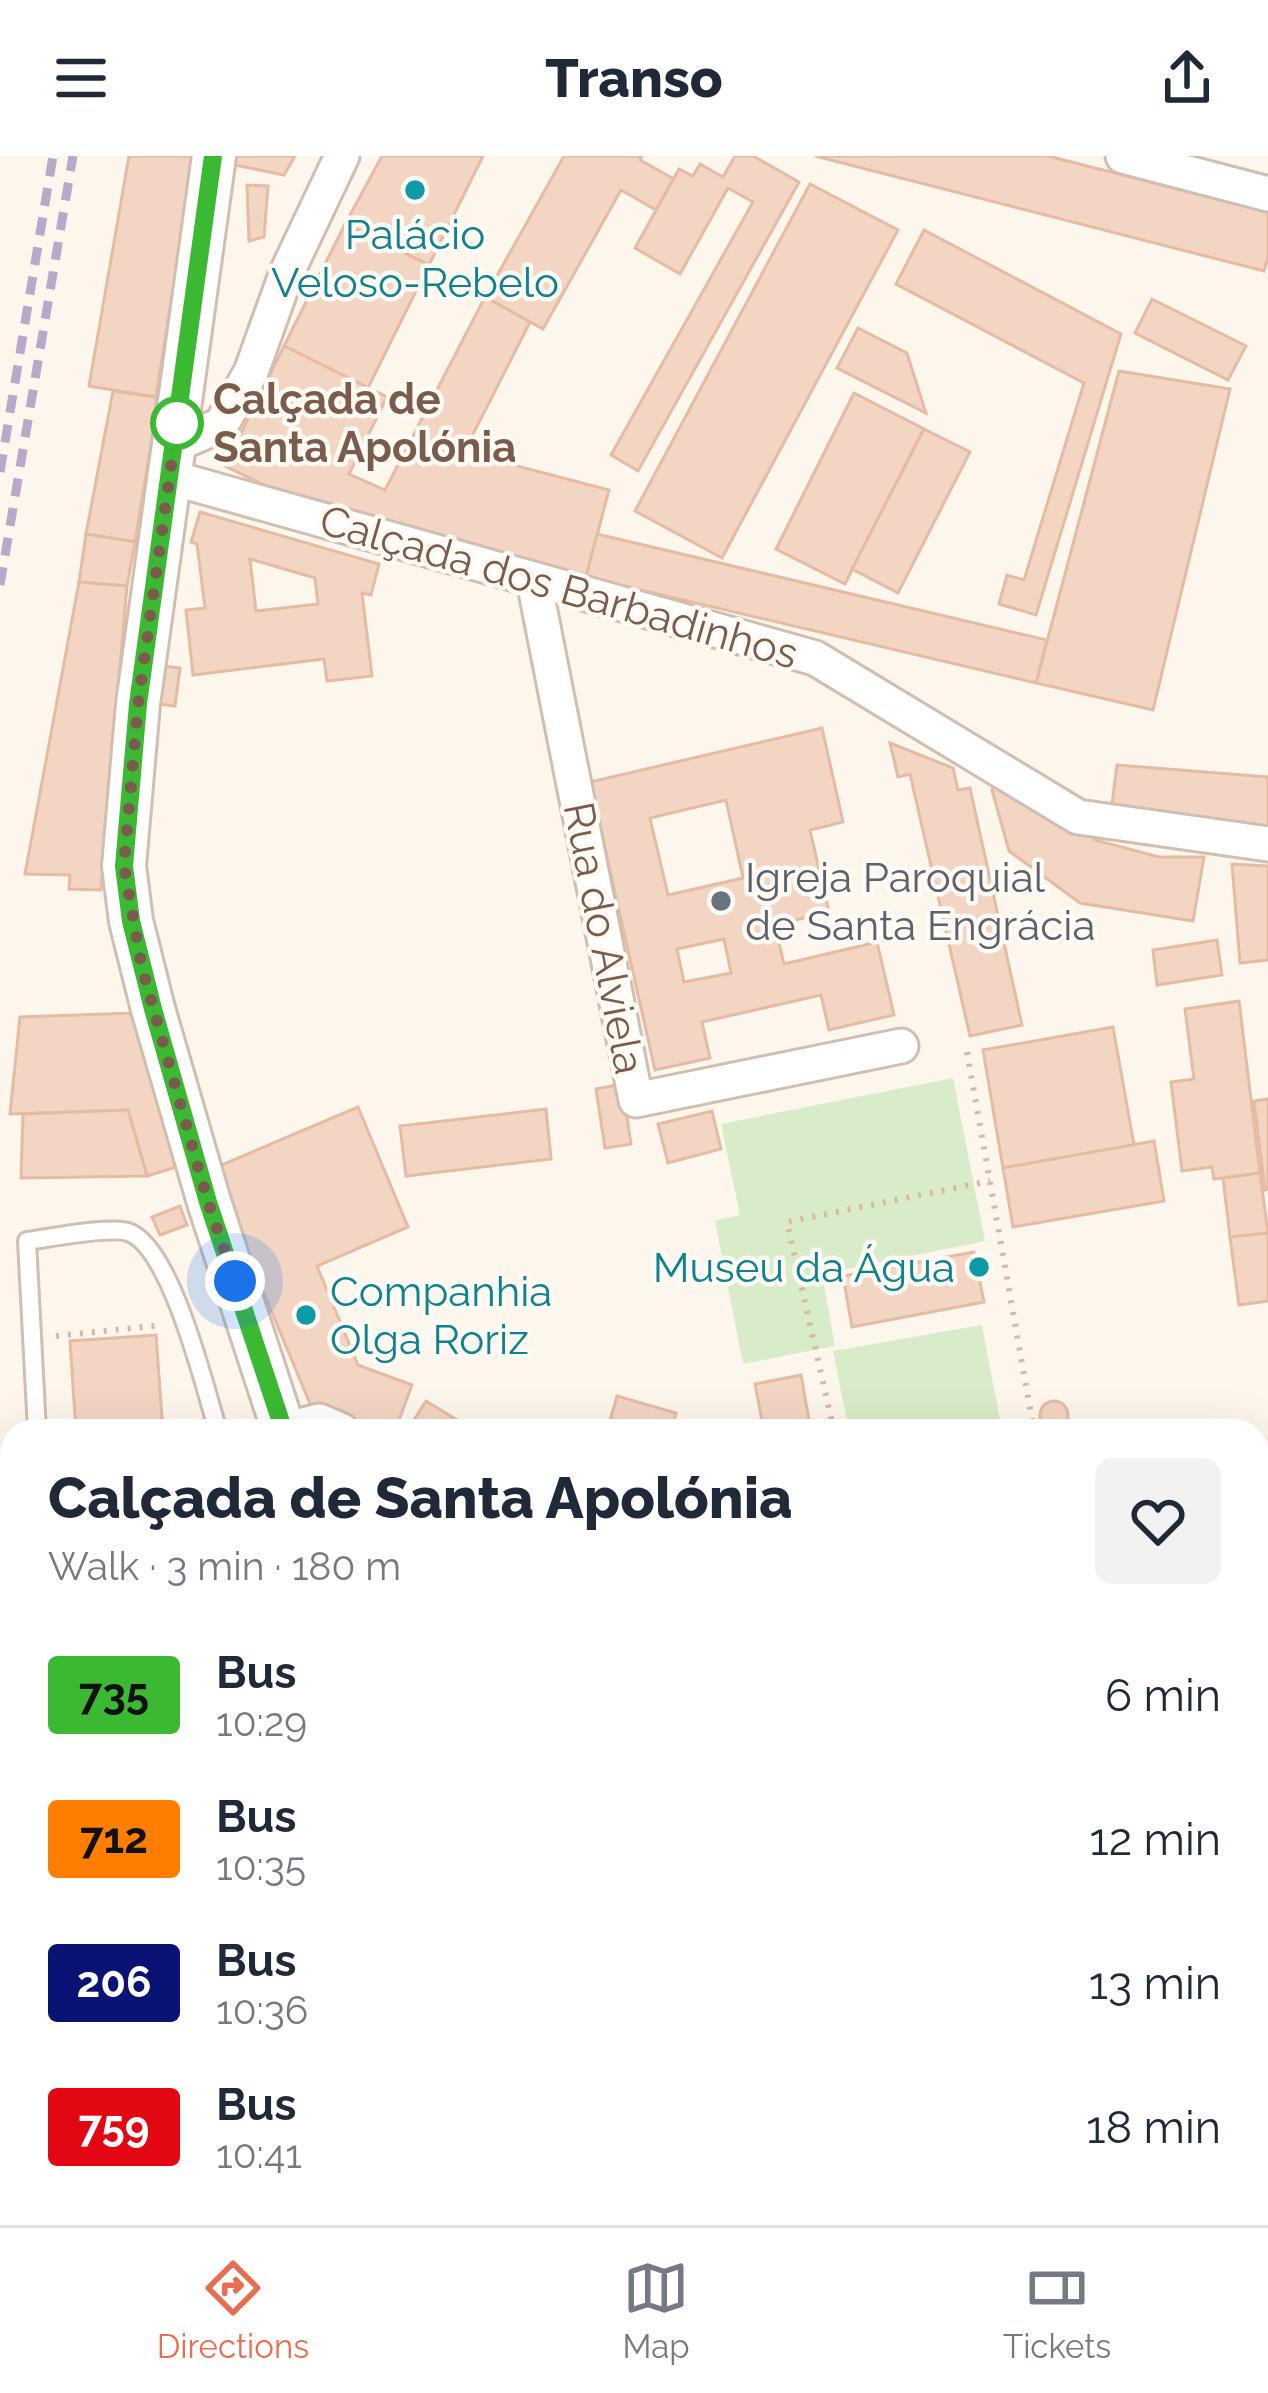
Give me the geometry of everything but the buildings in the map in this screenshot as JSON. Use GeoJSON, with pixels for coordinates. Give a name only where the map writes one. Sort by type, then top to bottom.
{"type":"FeatureCollection","features":[{"type":"Feature","properties":{"kind":"street"},"geometry":{"type":"LineString","coordinates":[[214,156],[138,704],[124,866],[142,968],[208,1202],[280,1419]]}},
{"type":"Feature","properties":{"kind":"street"},"geometry":{"type":"LineString","coordinates":[[171,461],[221,424],[251,372],[287,272],[342,156]]}},
{"type":"Feature","properties":{"kind":"street"},"geometry":{"type":"LineString","coordinates":[[1123,156],[1268,194]]}},
{"type":"Feature","properties":{"kind":"street","name":"Calçada dos Barbadinhos"},"geometry":{"type":"LineString","coordinates":[[171,461],[534,581],[815,658],[1078,817],[1268,844]]}},
{"type":"Feature","properties":{"kind":"street","name":"Rua do Alviela"},"geometry":{"type":"LineString","coordinates":[[534,581],[636,1100],[902,1046]]}},
{"type":"Feature","properties":{"kind":"lane"},"geometry":{"type":"LineString","coordinates":[[36,1419],[27,1240],[124,1230],[141,1238],[164,1269],[214,1419]]}},
{"type":"Feature","properties":{"kind":"path"},"geometry":{"type":"LineString","coordinates":[[967,1052],[1032,1419]]}},
{"type":"Feature","properties":{"kind":"path"},"geometry":{"type":"LineString","coordinates":[[831,1419],[787,1222],[990,1181]]}},
{"type":"Feature","properties":{"kind":"path"},"geometry":{"type":"LineString","coordinates":[[32,1339],[184,1323]]}},
{"type":"Feature","properties":{"kind":"green space"},"geometry":{"type":"Polygon","coordinates":[[[953,1078],[985,1241],[822,1274],[835,1346],[743,1364],[715,1221],[740,1215],[721,1124],[953,1078]]]}},
{"type":"Feature","properties":{"kind":"green space"},"geometry":{"type":"Polygon","coordinates":[[[982,1325],[1000,1419],[847,1419],[833,1351],[982,1325]]]}},
{"type":"Feature","properties":{"kind":"railway"},"geometry":{"type":"LineString","coordinates":[[0,472],[53,156]]}},
{"type":"Feature","properties":{"kind":"railway"},"geometry":{"type":"LineString","coordinates":[[0,585],[73,156]]}},
{"type":"Feature","properties":{"kind":"bus line","name":"735"},"geometry":{"type":"LineString","coordinates":[[213,156],[138,704],[124,866],[131,921],[153,1009],[208,1202],[280,1419]]}},
{"type":"Feature","properties":{"kind":"place","name":"Palácio Veloso-Rebelo"},"geometry":{"type":"Point","coordinates":[415,190]}},
{"type":"Feature","properties":{"kind":"place","name":"Calçada de Santa Apolónia"},"geometry":{"type":"Point","coordinates":[177,423]}},
{"type":"Feature","properties":{"kind":"place","name":"Igreja Paroquial de Santa Engrácia"},"geometry":{"type":"Point","coordinates":[721,901]}},
{"type":"Feature","properties":{"kind":"place","name":"Museu da Água"},"geometry":{"type":"Point","coordinates":[979,1267]}},
{"type":"Feature","properties":{"kind":"place","name":"Companhia Olga Roriz"},"geometry":{"type":"Point","coordinates":[306,1315]}},
{"type":"Feature","properties":{"kind":"route"},"geometry":{"type":"LineString","coordinates":[[177,423],[138,704],[124,866],[142,968],[235,1281]]}}]}
